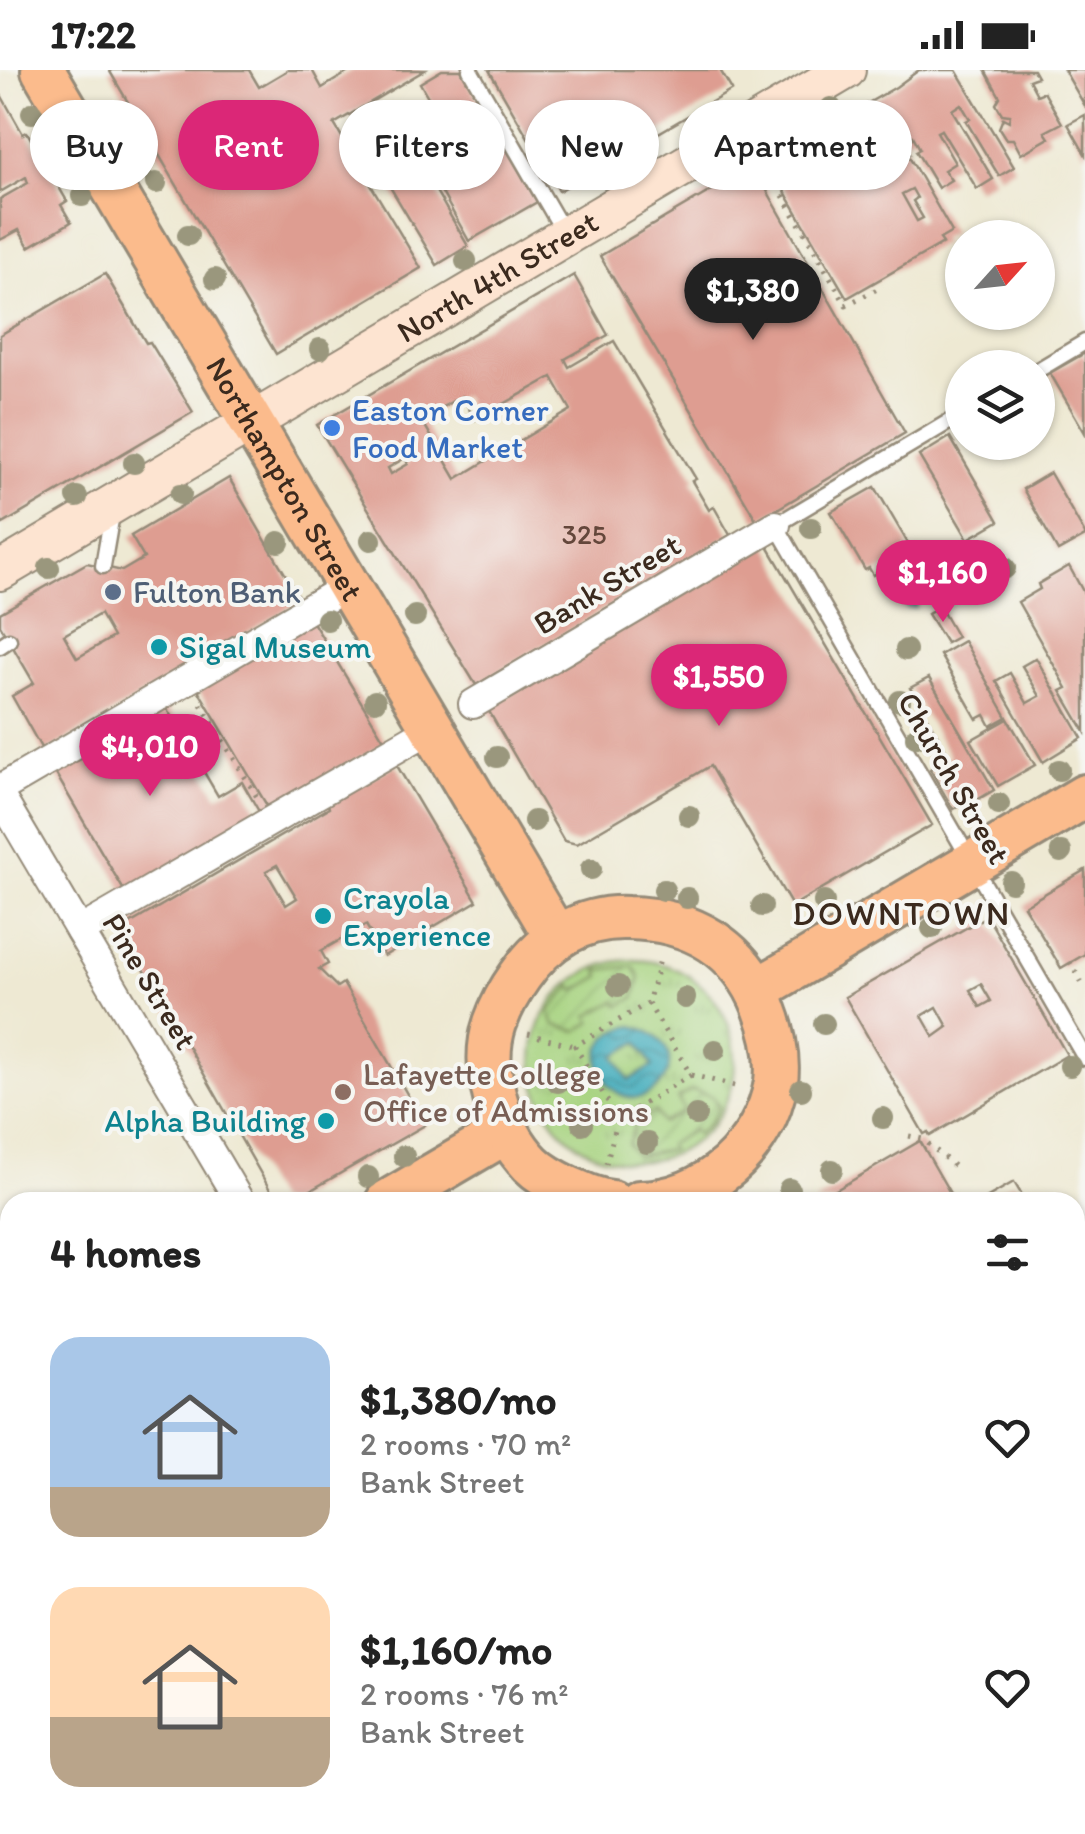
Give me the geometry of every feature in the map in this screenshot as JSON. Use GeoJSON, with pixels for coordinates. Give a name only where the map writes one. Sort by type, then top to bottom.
{"type":"FeatureCollection","features":[{"type":"Feature","properties":{"kind":"main road","name":"Northampton Street"},"geometry":{"type":"LineString","coordinates":[[44,70],[556,937]]}},
{"type":"Feature","properties":{"kind":"main road"},"geometry":{"type":"LineString","coordinates":[[757,990],[1085,796]]}},
{"type":"Feature","properties":{"kind":"main road"},"geometry":{"type":"LineString","coordinates":[[580,1192],[553,1180],[530,1163],[508,1131],[494,1098],[490,1064],[494,1025],[508,994],[531,960],[556,937],[592,921],[626,917],[670,922],[707,937],[734,958],[757,990],[772,1025],[776,1078],[770,1106],[752,1139],[713,1192]]}},
{"type":"Feature","properties":{"kind":"main road"},"geometry":{"type":"LineString","coordinates":[[403,1192],[508,1131]]}},
{"type":"Feature","properties":{"kind":"street","name":"North 4th Street"},"geometry":{"type":"LineString","coordinates":[[0,571],[846,70]]}},
{"type":"Feature","properties":{"kind":"street","name":"Bank Street"},"geometry":{"type":"LineString","coordinates":[[473,704],[776,525]]}},
{"type":"Feature","properties":{"kind":"street"},"geometry":{"type":"LineString","coordinates":[[0,792],[348,586]]}},
{"type":"Feature","properties":{"kind":"street"},"geometry":{"type":"LineString","coordinates":[[80,931],[432,728]]}},
{"type":"Feature","properties":{"kind":"street","name":"Pine Street"},"geometry":{"type":"LineString","coordinates":[[0,792],[234,1192]]}},
{"type":"Feature","properties":{"kind":"lane"},"geometry":{"type":"LineString","coordinates":[[470,70],[566,234]]}},
{"type":"Feature","properties":{"kind":"lane"},"geometry":{"type":"LineString","coordinates":[[1055,360],[1085,342]]}},
{"type":"Feature","properties":{"kind":"lane"},"geometry":{"type":"LineString","coordinates":[[776,525],[945,424]]}},
{"type":"Feature","properties":{"kind":"lane"},"geometry":{"type":"LineString","coordinates":[[102,566],[114,503]]}},
{"type":"Feature","properties":{"kind":"lane","name":"Church Street"},"geometry":{"type":"LineString","coordinates":[[776,525],[1085,1058]]}},
{"type":"Feature","properties":{"kind":"path"},"geometry":{"type":"LineString","coordinates":[[780,190],[846,304],[883,286]]}},
{"type":"Feature","properties":{"kind":"path"},"geometry":{"type":"LineString","coordinates":[[187,679],[272,821]]}},
{"type":"Feature","properties":{"kind":"path"},"geometry":{"type":"LineString","coordinates":[[528,1034],[575,1046],[648,1003],[661,955]]}},
{"type":"Feature","properties":{"kind":"path"},"geometry":{"type":"LineString","coordinates":[[1070,962],[1085,987]]}},
{"type":"Feature","properties":{"kind":"path"},"geometry":{"type":"LineString","coordinates":[[648,1003],[691,1075]]}},
{"type":"Feature","properties":{"kind":"path"},"geometry":{"type":"LineString","coordinates":[[575,1046],[618,1118],[609,1184]]}},
{"type":"Feature","properties":{"kind":"path"},"geometry":{"type":"LineString","coordinates":[[618,1118],[691,1075],[739,1087]]}},
{"type":"Feature","properties":{"kind":"path"},"geometry":{"type":"LineString","coordinates":[[909,1136],[922,1139],[954,1166]]}},
{"type":"Feature","properties":{"kind":"green space"},"geometry":{"type":"Polygon","coordinates":[[[634,960],[673,968],[705,990],[727,1022],[735,1061],[727,1100],[705,1132],[673,1154],[634,1162],[595,1154],[563,1132],[541,1100],[533,1061],[541,1022],[563,990],[595,968],[634,960]]]}},
{"type":"Feature","properties":{"kind":"green space"},"geometry":{"type":"Polygon","coordinates":[[[633,966],[640,977],[634,998],[620,1006],[616,1001],[589,1016],[592,1022],[577,1031],[555,1025],[549,1012],[572,986],[575,991],[601,976],[598,970],[633,966]]]}},
{"type":"Feature","properties":{"kind":"green space"},"geometry":{"type":"Polygon","coordinates":[[[692,1090],[712,1096],[719,1107],[710,1122],[697,1135],[693,1130],[668,1145],[671,1150],[636,1156],[628,1144],[636,1122],[655,1111],[662,1123],[684,1111],[678,1098],[692,1090]]]}},
{"type":"Feature","properties":{"kind":"water"},"geometry":{"type":"Polygon","coordinates":[[[900,562],[919,582],[916,608],[907,608],[886,579],[889,568],[900,562]]]}},
{"type":"Feature","properties":{"kind":"water"},"geometry":{"type":"Polygon","coordinates":[[[633,1026],[652,1033],[665,1047],[667,1073],[646,1096],[630,1098],[615,1091],[605,1079],[599,1064],[601,1048],[611,1035],[633,1026]],[[638,1042],[615,1056],[629,1080],[653,1066],[638,1042]]]}},
{"type":"Feature","properties":{"kind":"building"},"geometry":{"type":"Polygon","coordinates":[[[109,70],[249,70],[259,87],[288,70],[312,70],[322,88],[352,70],[425,70],[374,100],[339,100],[339,121],[334,124],[339,132],[339,190],[374,190],[421,268],[276,354],[180,190],[319,190],[319,100],[178,100],[178,187],[158,153],[158,100],[127,100],[109,70]]]}},
{"type":"Feature","properties":{"kind":"building"},"geometry":{"type":"Polygon","coordinates":[[[442,70],[461,70],[478,100],[430,100],[420,83],[442,70]]]}},
{"type":"Feature","properties":{"kind":"building"},"geometry":{"type":"Polygon","coordinates":[[[489,70],[720,70],[732,90],[715,100],[679,100],[679,121],[659,133],[659,100],[525,100],[525,132],[489,70]]]}},
{"type":"Feature","properties":{"kind":"building"},"geometry":{"type":"Polygon","coordinates":[[[919,70],[956,70],[1014,167],[999,176],[966,121],[970,119],[961,104],[952,110],[993,179],[977,189],[941,130],[937,132],[955,163],[944,170],[951,180],[938,188],[916,151],[920,149],[912,136],[912,100],[873,100],[919,70]]]}},
{"type":"Feature","properties":{"kind":"building"},"geometry":{"type":"Polygon","coordinates":[[[985,70],[1033,70],[1037,77],[1029,80],[1037,95],[1044,92],[1062,123],[1045,132],[1049,138],[1021,154],[1013,139],[1006,139],[999,128],[1003,118],[1009,121],[1010,115],[1002,114],[996,104],[1000,97],[985,70]]]}},
{"type":"Feature","properties":{"kind":"building"},"geometry":{"type":"Polygon","coordinates":[[[1064,70],[1085,70],[1085,106],[1064,70]]]}},
{"type":"Feature","properties":{"kind":"building"},"geometry":{"type":"Polygon","coordinates":[[[0,93],[23,134],[27,132],[30,137],[30,190],[61,190],[67,201],[61,205],[71,222],[29,247],[19,230],[0,240],[0,199],[28,183],[26,177],[0,192],[0,93]]]}},
{"type":"Feature","properties":{"kind":"building"},"geometry":{"type":"Polygon","coordinates":[[[1085,115],[1085,154],[1068,124],[1085,115]]]}},
{"type":"Feature","properties":{"kind":"building"},"geometry":{"type":"Polygon","coordinates":[[[505,146],[525,181],[525,190],[530,190],[537,202],[469,241],[441,191],[505,190],[505,146]]]}},
{"type":"Feature","properties":{"kind":"building"},"geometry":{"type":"Polygon","coordinates":[[[912,162],[945,220],[945,236],[940,239],[943,243],[847,298],[784,190],[910,190],[902,194],[917,221],[923,218],[913,201],[917,198],[912,189],[912,162]]]}},
{"type":"Feature","properties":{"kind":"building"},"geometry":{"type":"Polygon","coordinates":[[[392,190],[435,190],[468,246],[437,265],[392,190]]]}},
{"type":"Feature","properties":{"kind":"building"},"geometry":{"type":"Polygon","coordinates":[[[712,190],[767,190],[905,433],[757,521],[600,256],[712,190]]]}},
{"type":"Feature","properties":{"kind":"building"},"geometry":{"type":"Polygon","coordinates":[[[105,274],[193,412],[3,524],[0,335],[105,274]]]}},
{"type":"Feature","properties":{"kind":"building"},"geometry":{"type":"Polygon","coordinates":[[[574,275],[608,335],[565,359],[569,367],[614,341],[696,479],[692,481],[709,510],[714,507],[730,535],[476,685],[317,425],[574,275]],[[552,377],[475,420],[462,396],[421,419],[456,479],[571,410],[552,377]],[[405,458],[388,468],[391,474],[408,464],[405,458]]]}},
{"type":"Feature","properties":{"kind":"building"},"geometry":{"type":"Polygon","coordinates":[[[1085,353],[1085,433],[1055,382],[1055,370],[1085,353]]]}},
{"type":"Feature","properties":{"kind":"building"},"geometry":{"type":"Polygon","coordinates":[[[945,440],[945,460],[963,460],[999,521],[968,539],[919,456],[945,440]]]}},
{"type":"Feature","properties":{"kind":"building"},"geometry":{"type":"Polygon","coordinates":[[[1050,473],[1085,534],[1058,551],[1023,489],[1050,473]]]}},
{"type":"Feature","properties":{"kind":"building"},"geometry":{"type":"Polygon","coordinates":[[[229,478],[301,601],[44,753],[12,696],[34,683],[0,625],[0,613],[87,563],[122,571],[144,558],[131,536],[229,478]],[[100,614],[64,635],[77,658],[113,637],[100,614]]]}},
{"type":"Feature","properties":{"kind":"building"},"geometry":{"type":"Polygon","coordinates":[[[875,487],[909,545],[906,547],[910,554],[873,575],[869,568],[865,570],[831,512],[875,487]]]}},
{"type":"Feature","properties":{"kind":"building"},"geometry":{"type":"Polygon","coordinates":[[[766,543],[932,825],[792,906],[710,766],[577,844],[564,841],[487,708],[766,543]]]}},
{"type":"Feature","properties":{"kind":"building"},"geometry":{"type":"Polygon","coordinates":[[[1069,566],[1085,595],[1085,732],[1061,691],[1067,688],[1018,602],[1040,589],[1038,584],[1069,566]]]}},
{"type":"Feature","properties":{"kind":"building"},"geometry":{"type":"Polygon","coordinates":[[[940,607],[957,637],[946,643],[928,614],[940,607]]]}},
{"type":"Feature","properties":{"kind":"building"},"geometry":{"type":"Polygon","coordinates":[[[308,614],[386,743],[269,809],[194,683],[308,614]]]}},
{"type":"Feature","properties":{"kind":"building"},"geometry":{"type":"Polygon","coordinates":[[[964,641],[1007,717],[991,726],[985,715],[977,719],[940,655],[964,641]]]}},
{"type":"Feature","properties":{"kind":"building"},"geometry":{"type":"Polygon","coordinates":[[[1036,658],[1082,738],[1043,762],[996,681],[1010,673],[1027,703],[1040,696],[1022,666],[1036,658]]]}},
{"type":"Feature","properties":{"kind":"building"},"geometry":{"type":"Polygon","coordinates":[[[929,678],[994,790],[953,809],[930,769],[950,757],[910,688],[929,678]]]}},
{"type":"Feature","properties":{"kind":"building"},"geometry":{"type":"Polygon","coordinates":[[[164,704],[218,796],[242,782],[261,815],[126,894],[53,769],[164,704]]]}},
{"type":"Feature","properties":{"kind":"building"},"geometry":{"type":"Polygon","coordinates":[[[1008,719],[1035,765],[998,786],[971,740],[1008,719]]]}},
{"type":"Feature","properties":{"kind":"building"},"geometry":{"type":"Polygon","coordinates":[[[396,764],[477,901],[384,956],[366,925],[321,951],[328,964],[319,969],[337,987],[343,983],[425,1125],[308,1192],[271,1192],[121,929],[329,808],[328,804],[396,764]],[[277,865],[266,871],[286,905],[297,898],[277,865]]]}},
{"type":"Feature","properties":{"kind":"building"},"geometry":{"type":"Polygon","coordinates":[[[1085,870],[1085,954],[1061,968],[1024,906],[1085,870]]]}},
{"type":"Feature","properties":{"kind":"building"},"geometry":{"type":"Polygon","coordinates":[[[987,916],[1067,1055],[930,1136],[928,1132],[924,1134],[845,997],[987,916]],[[981,984],[970,990],[980,1007],[991,1001],[981,984]],[[937,1007],[922,1016],[934,1037],[948,1027],[937,1007]]]}},
{"type":"Feature","properties":{"kind":"building"},"geometry":{"type":"Polygon","coordinates":[[[920,1141],[949,1192],[832,1192],[920,1141]]]}},
{"type":"Feature","properties":{"kind":"building"},"geometry":{"type":"Polygon","coordinates":[[[1014,1182],[1020,1192],[996,1192],[1014,1182]]]}},
{"type":"Feature","properties":{"kind":"place","name":"Easton Corner Food Market"},"geometry":{"type":"Point","coordinates":[332,428]}},
{"type":"Feature","properties":{"kind":"place","name":"Fulton Bank"},"geometry":{"type":"Point","coordinates":[113,592]}},
{"type":"Feature","properties":{"kind":"place","name":"Sigal Museum"},"geometry":{"type":"Point","coordinates":[159,647]}},
{"type":"Feature","properties":{"kind":"place","name":"Crayola Experience"},"geometry":{"type":"Point","coordinates":[323,916]}},
{"type":"Feature","properties":{"kind":"place","name":"Lafayette College Office of Admissions"},"geometry":{"type":"Point","coordinates":[343,1092]}},
{"type":"Feature","properties":{"kind":"place","name":"Alpha Building"},"geometry":{"type":"Point","coordinates":[326,1121]}},
{"type":"Feature","properties":{"kind":"district","name":"DOWNTOWN"},"geometry":{"type":"Point","coordinates":[902,913]}}]}
